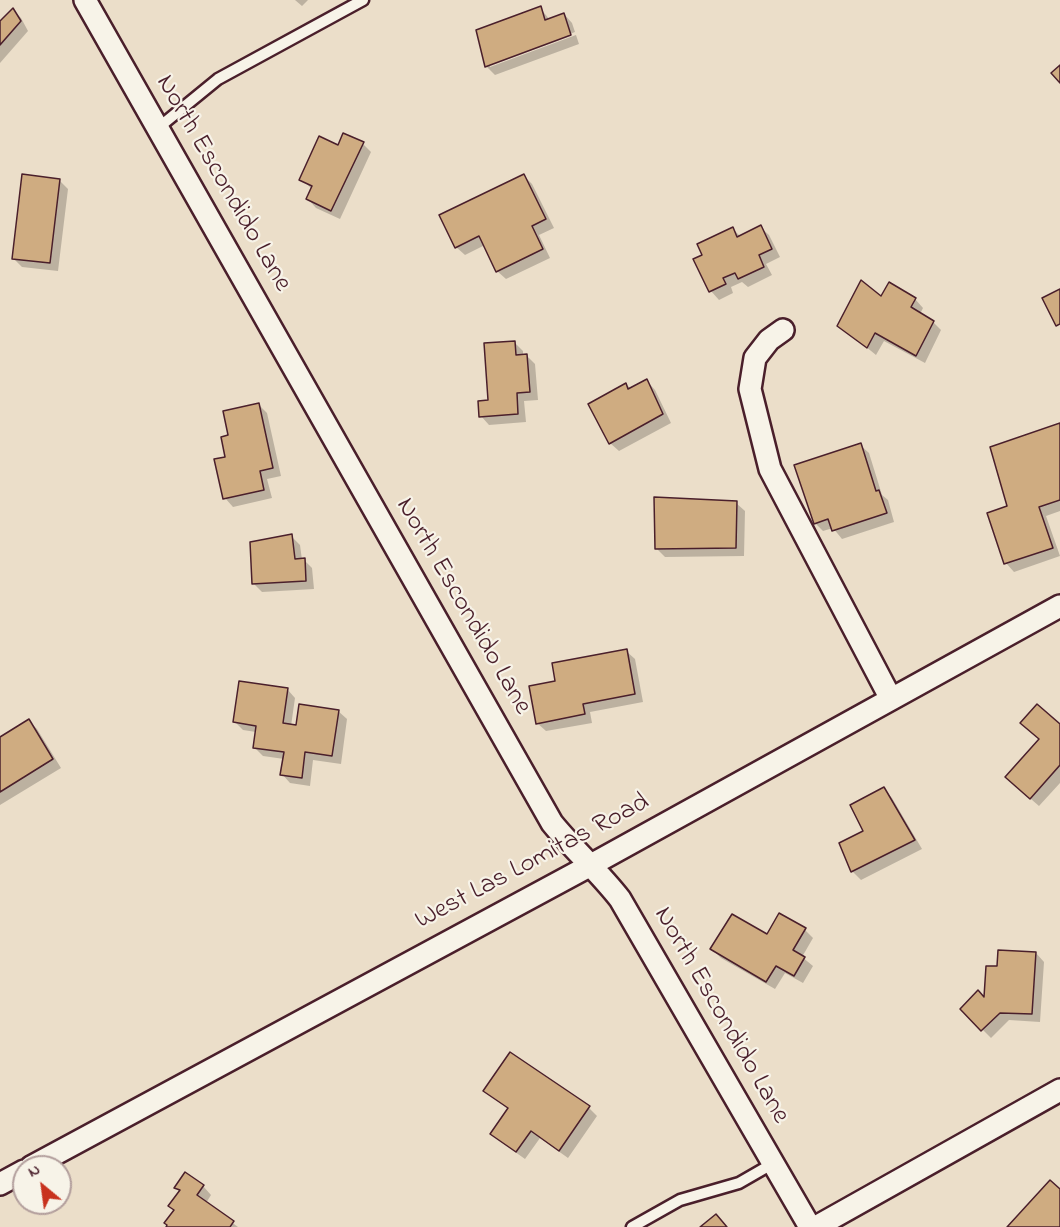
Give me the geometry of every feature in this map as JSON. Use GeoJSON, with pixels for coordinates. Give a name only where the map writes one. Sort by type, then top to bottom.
{"type":"FeatureCollection","features":[{"type":"Feature","properties":{"kind":"street","name":"North Escondido Lane"},"geometry":{"type":"LineString","coordinates":[[85,0],[552,823],[620,899],[810,1227]]}},
{"type":"Feature","properties":{"kind":"street"},"geometry":{"type":"LineString","coordinates":[[783,330],[769,340],[755,358],[750,389],[770,469],[891,699]]}},
{"type":"Feature","properties":{"kind":"street","name":"West Las Lomitas Road"},"geometry":{"type":"LineString","coordinates":[[53,1155],[591,865],[1060,606]]}},
{"type":"Feature","properties":{"kind":"street"},"geometry":{"type":"LineString","coordinates":[[816,1227],[1060,1090]]}},
{"type":"Feature","properties":{"kind":"lane"},"geometry":{"type":"LineString","coordinates":[[158,128],[218,79],[363,0]]}},
{"type":"Feature","properties":{"kind":"lane"},"geometry":{"type":"LineString","coordinates":[[632,1227],[680,1200],[739,1183],[772,1164]]}},
{"type":"Feature","properties":{"kind":"building"},"geometry":{"type":"Polygon","coordinates":[[[541,6],[545,20],[564,13],[571,35],[485,67],[476,30],[541,6]]]}},
{"type":"Feature","properties":{"kind":"building"},"geometry":{"type":"Polygon","coordinates":[[[13,8],[21,21],[0,45],[0,21],[13,8]]]}},
{"type":"Feature","properties":{"kind":"building"},"geometry":{"type":"Polygon","coordinates":[[[1060,65],[1060,83],[1051,73],[1060,65]]]}},
{"type":"Feature","properties":{"kind":"building"},"geometry":{"type":"Polygon","coordinates":[[[343,133],[364,142],[331,211],[306,199],[312,186],[299,180],[319,136],[338,145],[343,133]]]}},
{"type":"Feature","properties":{"kind":"building"},"geometry":{"type":"Polygon","coordinates":[[[22,174],[60,179],[50,263],[12,259],[22,174]]]}},
{"type":"Feature","properties":{"kind":"building"},"geometry":{"type":"Polygon","coordinates":[[[524,174],[546,219],[532,226],[543,249],[496,272],[479,236],[455,248],[439,215],[524,174]]]}},
{"type":"Feature","properties":{"kind":"building"},"geometry":{"type":"Polygon","coordinates":[[[761,225],[772,249],[759,255],[764,267],[738,279],[735,273],[723,278],[726,284],[709,292],[693,259],[702,255],[697,244],[733,227],[737,237],[761,225]]]}},
{"type":"Feature","properties":{"kind":"building"},"geometry":{"type":"Polygon","coordinates":[[[861,280],[881,296],[889,282],[916,298],[911,307],[934,321],[916,356],[875,333],[867,348],[837,326],[861,280]]]}},
{"type":"Feature","properties":{"kind":"building"},"geometry":{"type":"Polygon","coordinates":[[[1060,289],[1060,324],[1056,326],[1042,298],[1060,289]]]}},
{"type":"Feature","properties":{"kind":"building"},"geometry":{"type":"Polygon","coordinates":[[[515,341],[516,355],[527,354],[530,392],[517,393],[518,414],[479,417],[478,401],[488,400],[484,343],[515,341]]]}},
{"type":"Feature","properties":{"kind":"building"},"geometry":{"type":"Polygon","coordinates":[[[647,379],[663,414],[609,444],[588,404],[626,383],[628,389],[647,379]]]}},
{"type":"Feature","properties":{"kind":"building"},"geometry":{"type":"Polygon","coordinates":[[[259,403],[273,468],[260,471],[264,490],[223,499],[214,459],[225,457],[221,437],[228,435],[223,411],[259,403]]]}},
{"type":"Feature","properties":{"kind":"building"},"geometry":{"type":"Polygon","coordinates":[[[1060,423],[1060,500],[1039,507],[1053,548],[1004,564],[987,513],[1007,506],[990,447],[1060,423]]]}},
{"type":"Feature","properties":{"kind":"building"},"geometry":{"type":"Polygon","coordinates":[[[861,443],[876,491],[879,490],[887,513],[832,531],[828,519],[814,524],[794,465],[861,443]]]}},
{"type":"Feature","properties":{"kind":"building"},"geometry":{"type":"Polygon","coordinates":[[[654,497],[737,501],[736,548],[655,549],[654,497]]]}},
{"type":"Feature","properties":{"kind":"building"},"geometry":{"type":"Polygon","coordinates":[[[292,534],[295,559],[305,558],[306,581],[252,584],[250,542],[292,534]]]}},
{"type":"Feature","properties":{"kind":"building"},"geometry":{"type":"Polygon","coordinates":[[[627,649],[635,694],[583,704],[585,714],[536,724],[529,686],[555,681],[552,663],[627,649]]]}},
{"type":"Feature","properties":{"kind":"building"},"geometry":{"type":"Polygon","coordinates":[[[239,681],[288,688],[283,723],[296,725],[299,704],[339,710],[332,756],[305,752],[302,778],[280,775],[284,752],[253,748],[256,726],[233,722],[239,681]]]}},
{"type":"Feature","properties":{"kind":"building"},"geometry":{"type":"Polygon","coordinates":[[[1037,704],[1060,724],[1060,765],[1030,799],[1005,777],[1039,739],[1020,723],[1037,704]]]}},
{"type":"Feature","properties":{"kind":"building"},"geometry":{"type":"Polygon","coordinates":[[[29,719],[53,759],[0,792],[0,737],[29,719]]]}},
{"type":"Feature","properties":{"kind":"building"},"geometry":{"type":"Polygon","coordinates":[[[884,787],[915,840],[851,872],[839,843],[863,831],[850,805],[884,787]]]}},
{"type":"Feature","properties":{"kind":"building"},"geometry":{"type":"Polygon","coordinates":[[[779,913],[806,928],[793,950],[805,957],[794,976],[776,966],[766,982],[710,949],[732,914],[767,934],[779,913]]]}},
{"type":"Feature","properties":{"kind":"building"},"geometry":{"type":"Polygon","coordinates":[[[998,950],[1036,952],[1032,1014],[1000,1013],[981,1031],[960,1009],[978,990],[984,997],[986,966],[997,966],[998,950]]]}},
{"type":"Feature","properties":{"kind":"building"},"geometry":{"type":"Polygon","coordinates":[[[510,1052],[590,1106],[559,1151],[531,1131],[516,1152],[490,1134],[508,1108],[483,1091],[510,1052]]]}},
{"type":"Feature","properties":{"kind":"building"},"geometry":{"type":"Polygon","coordinates":[[[185,1172],[204,1185],[197,1195],[234,1221],[230,1227],[166,1227],[164,1223],[174,1210],[168,1206],[180,1190],[174,1188],[185,1172]]]}},
{"type":"Feature","properties":{"kind":"building"},"geometry":{"type":"Polygon","coordinates":[[[1050,1180],[1060,1189],[1060,1227],[1007,1227],[1050,1180]]]}},
{"type":"Feature","properties":{"kind":"building"},"geometry":{"type":"Polygon","coordinates":[[[716,1214],[727,1227],[700,1227],[716,1214]]]}}]}
